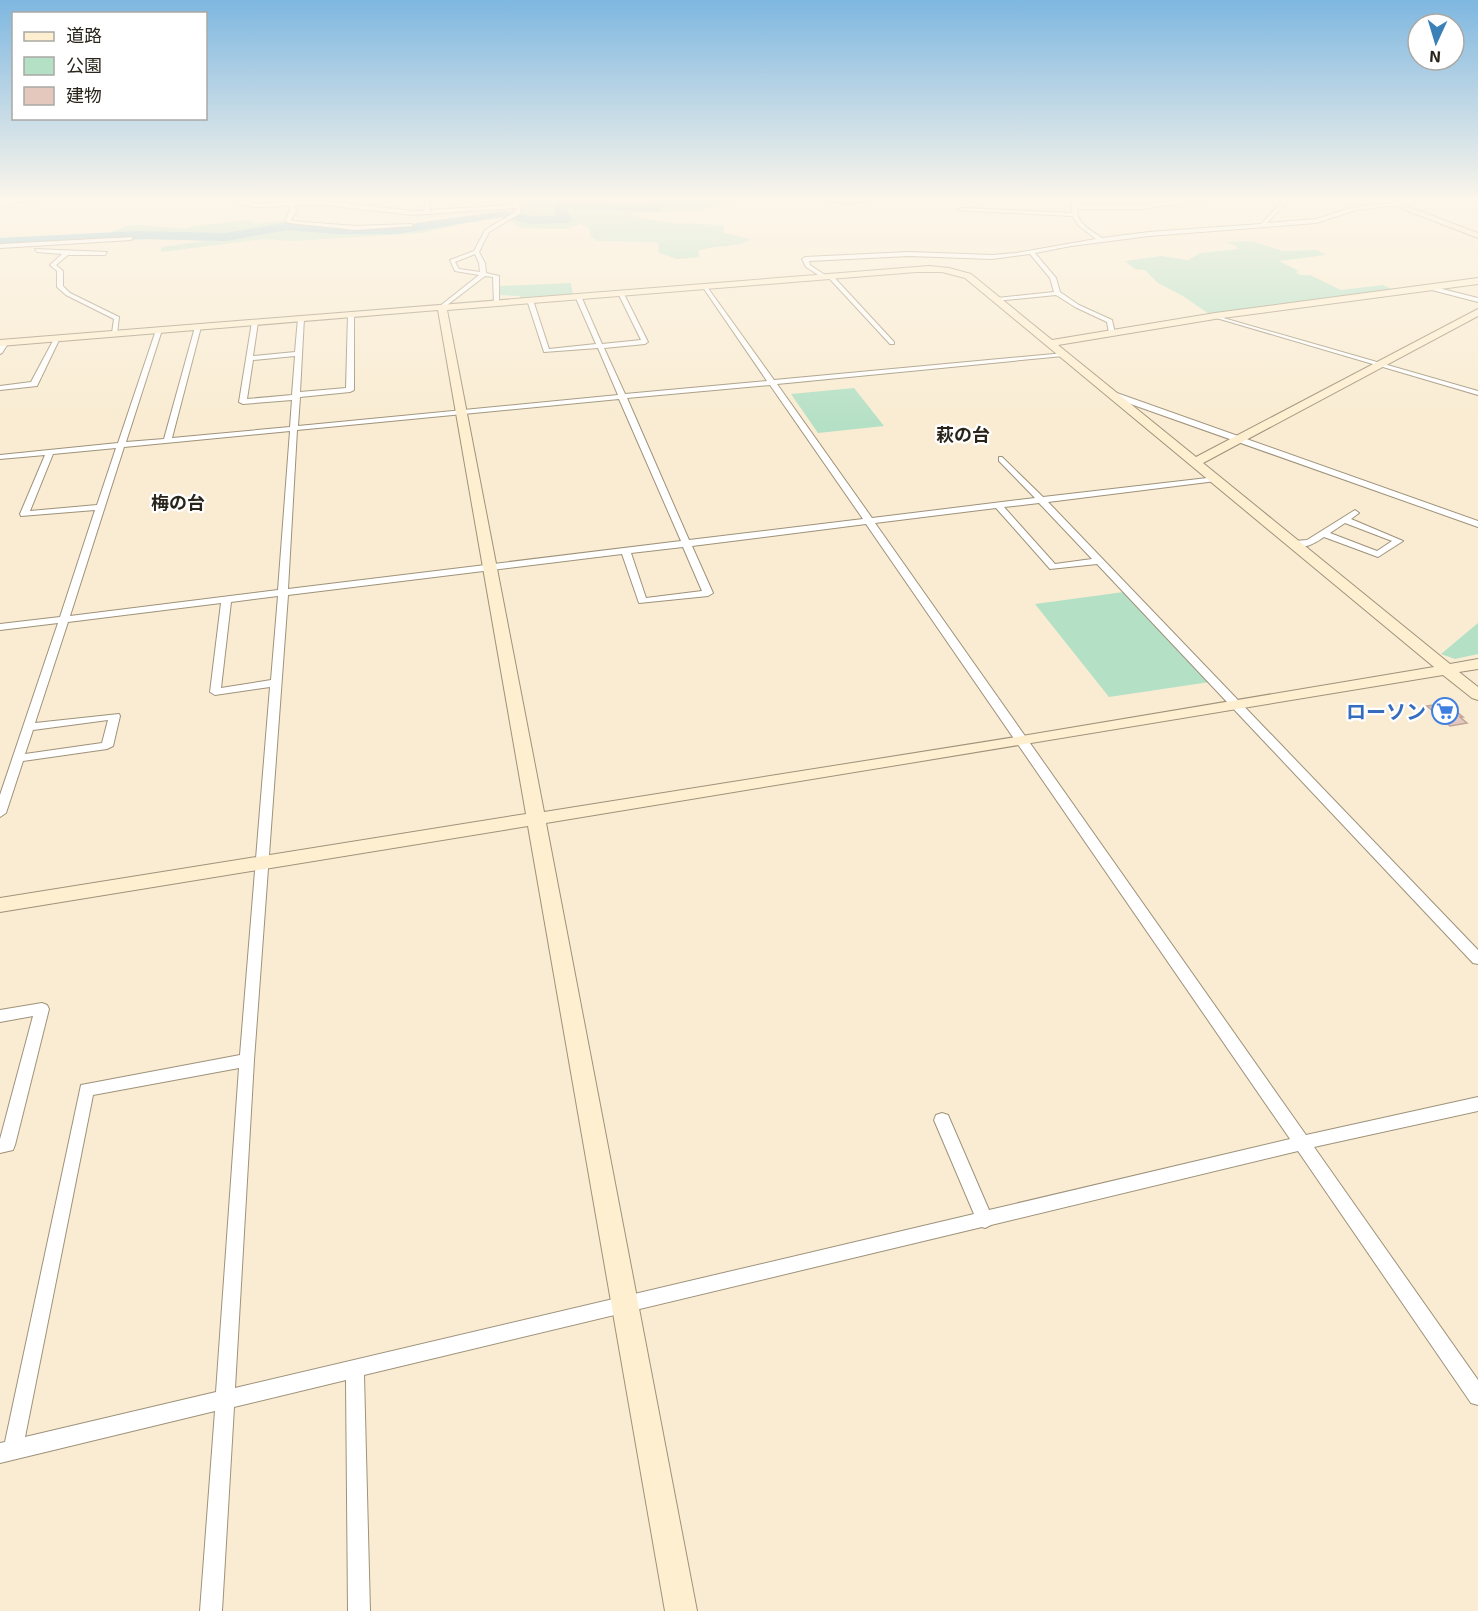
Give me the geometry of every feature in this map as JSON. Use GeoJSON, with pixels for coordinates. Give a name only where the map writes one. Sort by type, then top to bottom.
{"type":"FeatureCollection","features":[{"type":"Feature","properties":{"kind":"street"},"geometry":{"type":"LineString","coordinates":[[60,273],[60,287],[68,294],[117,318],[115,333]]}},
{"type":"Feature","properties":{"kind":"street"},"geometry":{"type":"LineString","coordinates":[[478,273],[496,276],[497,303]]}},
{"type":"Feature","properties":{"kind":"street"},"geometry":{"type":"LineString","coordinates":[[822,273],[827,276],[892,344]]}},
{"type":"Feature","properties":{"kind":"street"},"geometry":{"type":"LineString","coordinates":[[2,346],[115,333],[863,273]]}},
{"type":"Feature","properties":{"kind":"street"},"geometry":{"type":"LineString","coordinates":[[958,273],[968,276],[1478,695]]}},
{"type":"Feature","properties":{"kind":"street"},"geometry":{"type":"LineString","coordinates":[[1049,273],[1058,293],[1077,306],[1110,321],[1112,333]]}},
{"type":"Feature","properties":{"kind":"street"},"geometry":{"type":"LineString","coordinates":[[442,307],[483,274]]}},
{"type":"Feature","properties":{"kind":"street"},"geometry":{"type":"LineString","coordinates":[[1050,343],[1215,316],[1478,281]]}},
{"type":"Feature","properties":{"kind":"street"},"geometry":{"type":"LineString","coordinates":[[705,286],[871,521],[1478,1396]]}},
{"type":"Feature","properties":{"kind":"street"},"geometry":{"type":"LineString","coordinates":[[1426,287],[1478,300]]}},
{"type":"Feature","properties":{"kind":"street"},"geometry":{"type":"LineString","coordinates":[[530,300],[546,351],[645,342],[621,292]]}},
{"type":"Feature","properties":{"kind":"street"},"geometry":{"type":"LineString","coordinates":[[997,300],[1058,293]]}},
{"type":"Feature","properties":{"kind":"street"},"geometry":{"type":"LineString","coordinates":[[578,296],[708,593],[642,601],[625,550]]}},
{"type":"Feature","properties":{"kind":"street"},"geometry":{"type":"LineString","coordinates":[[442,307],[681,1611]]}},
{"type":"Feature","properties":{"kind":"street"},"geometry":{"type":"LineString","coordinates":[[1196,462],[1478,312]]}},
{"type":"Feature","properties":{"kind":"street"},"geometry":{"type":"LineString","coordinates":[[255,322],[243,402],[350,390],[351,314]]}},
{"type":"Feature","properties":{"kind":"street"},"geometry":{"type":"LineString","coordinates":[[1215,316],[1478,393]]}},
{"type":"Feature","properties":{"kind":"street"},"geometry":{"type":"LineString","coordinates":[[211,1611],[247,1060],[283,593],[301,318]]}},
{"type":"Feature","properties":{"kind":"street"},"geometry":{"type":"LineString","coordinates":[[168,440],[198,327]]}},
{"type":"Feature","properties":{"kind":"street"},"geometry":{"type":"LineString","coordinates":[[0,813],[159,330]]}},
{"type":"Feature","properties":{"kind":"street"},"geometry":{"type":"LineString","coordinates":[[0,388],[34,384],[57,338]]}},
{"type":"Feature","properties":{"kind":"street"},"geometry":{"type":"LineString","coordinates":[[251,358],[298,354]]}},
{"type":"Feature","properties":{"kind":"street"},"geometry":{"type":"LineString","coordinates":[[0,457],[1063,354]]}},
{"type":"Feature","properties":{"kind":"street"},"geometry":{"type":"LineString","coordinates":[[1110,393],[1478,524]]}},
{"type":"Feature","properties":{"kind":"street"},"geometry":{"type":"LineString","coordinates":[[50,452],[24,514],[100,507]]}},
{"type":"Feature","properties":{"kind":"street"},"geometry":{"type":"LineString","coordinates":[[1002,459],[1478,959]]}},
{"type":"Feature","properties":{"kind":"street"},"geometry":{"type":"LineString","coordinates":[[0,627],[1216,479]]}},
{"type":"Feature","properties":{"kind":"street"},"geometry":{"type":"LineString","coordinates":[[998,506],[1053,567],[1100,561]]}},
{"type":"Feature","properties":{"kind":"street"},"geometry":{"type":"LineString","coordinates":[[1295,544],[1309,543],[1355,513]]}},
{"type":"Feature","properties":{"kind":"street"},"geometry":{"type":"LineString","coordinates":[[1324,534],[1378,554],[1399,541],[1345,520]]}},
{"type":"Feature","properties":{"kind":"street"},"geometry":{"type":"LineString","coordinates":[[226,600],[215,692],[275,683]]}},
{"type":"Feature","properties":{"kind":"street"},"geometry":{"type":"LineString","coordinates":[[0,905],[1238,706],[1478,664]]}},
{"type":"Feature","properties":{"kind":"street"},"geometry":{"type":"LineString","coordinates":[[19,758],[108,746],[116,716],[29,727]]}},
{"type":"Feature","properties":{"kind":"street"},"geometry":{"type":"LineString","coordinates":[[0,1016],[42,1009],[7,1144],[0,1146]]}},
{"type":"Feature","properties":{"kind":"street"},"geometry":{"type":"LineString","coordinates":[[247,1060],[86,1090],[7,1451],[1302,1143],[1478,1104]]}},
{"type":"Feature","properties":{"kind":"street"},"geometry":{"type":"LineString","coordinates":[[942,1120],[985,1220]]}},
{"type":"Feature","properties":{"kind":"street"},"geometry":{"type":"LineString","coordinates":[[355,1370],[359,1611]]}},
{"type":"Feature","properties":{"kind":"green space"},"geometry":{"type":"Polygon","coordinates":[[[1148,273],[1298,273],[1310,275],[1341,290],[1383,285],[1394,290],[1209,314],[1183,296],[1158,283],[1148,273]]]}},
{"type":"Feature","properties":{"kind":"green space"},"geometry":{"type":"Polygon","coordinates":[[[571,283],[573,295],[520,299],[520,296],[500,295],[500,286],[571,283]]]}},
{"type":"Feature","properties":{"kind":"green space"},"geometry":{"type":"Polygon","coordinates":[[[854,388],[884,426],[818,433],[791,394],[854,388]]]}},
{"type":"Feature","properties":{"kind":"green space"},"geometry":{"type":"Polygon","coordinates":[[[1124,592],[1210,682],[1109,697],[1035,604],[1124,592]]]}},
{"type":"Feature","properties":{"kind":"green space"},"geometry":{"type":"Polygon","coordinates":[[[1478,623],[1478,654],[1455,659],[1441,654],[1478,623]]]}},
{"type":"Feature","properties":{"kind":"building","name":"ローソン"},"geometry":{"type":"Polygon","coordinates":[[[1446,703],[1467,723],[1450,726],[1427,706],[1446,703]]]}},
{"type":"Feature","properties":{"kind":"place","name":"ローソン"},"geometry":{"type":"Point","coordinates":[1445,711]}},
{"type":"Feature","properties":{"kind":"district","name":"萩の台"},"geometry":{"type":"Point","coordinates":[963,434]}},
{"type":"Feature","properties":{"kind":"district","name":"梅の台"},"geometry":{"type":"Point","coordinates":[178,502]}}]}
